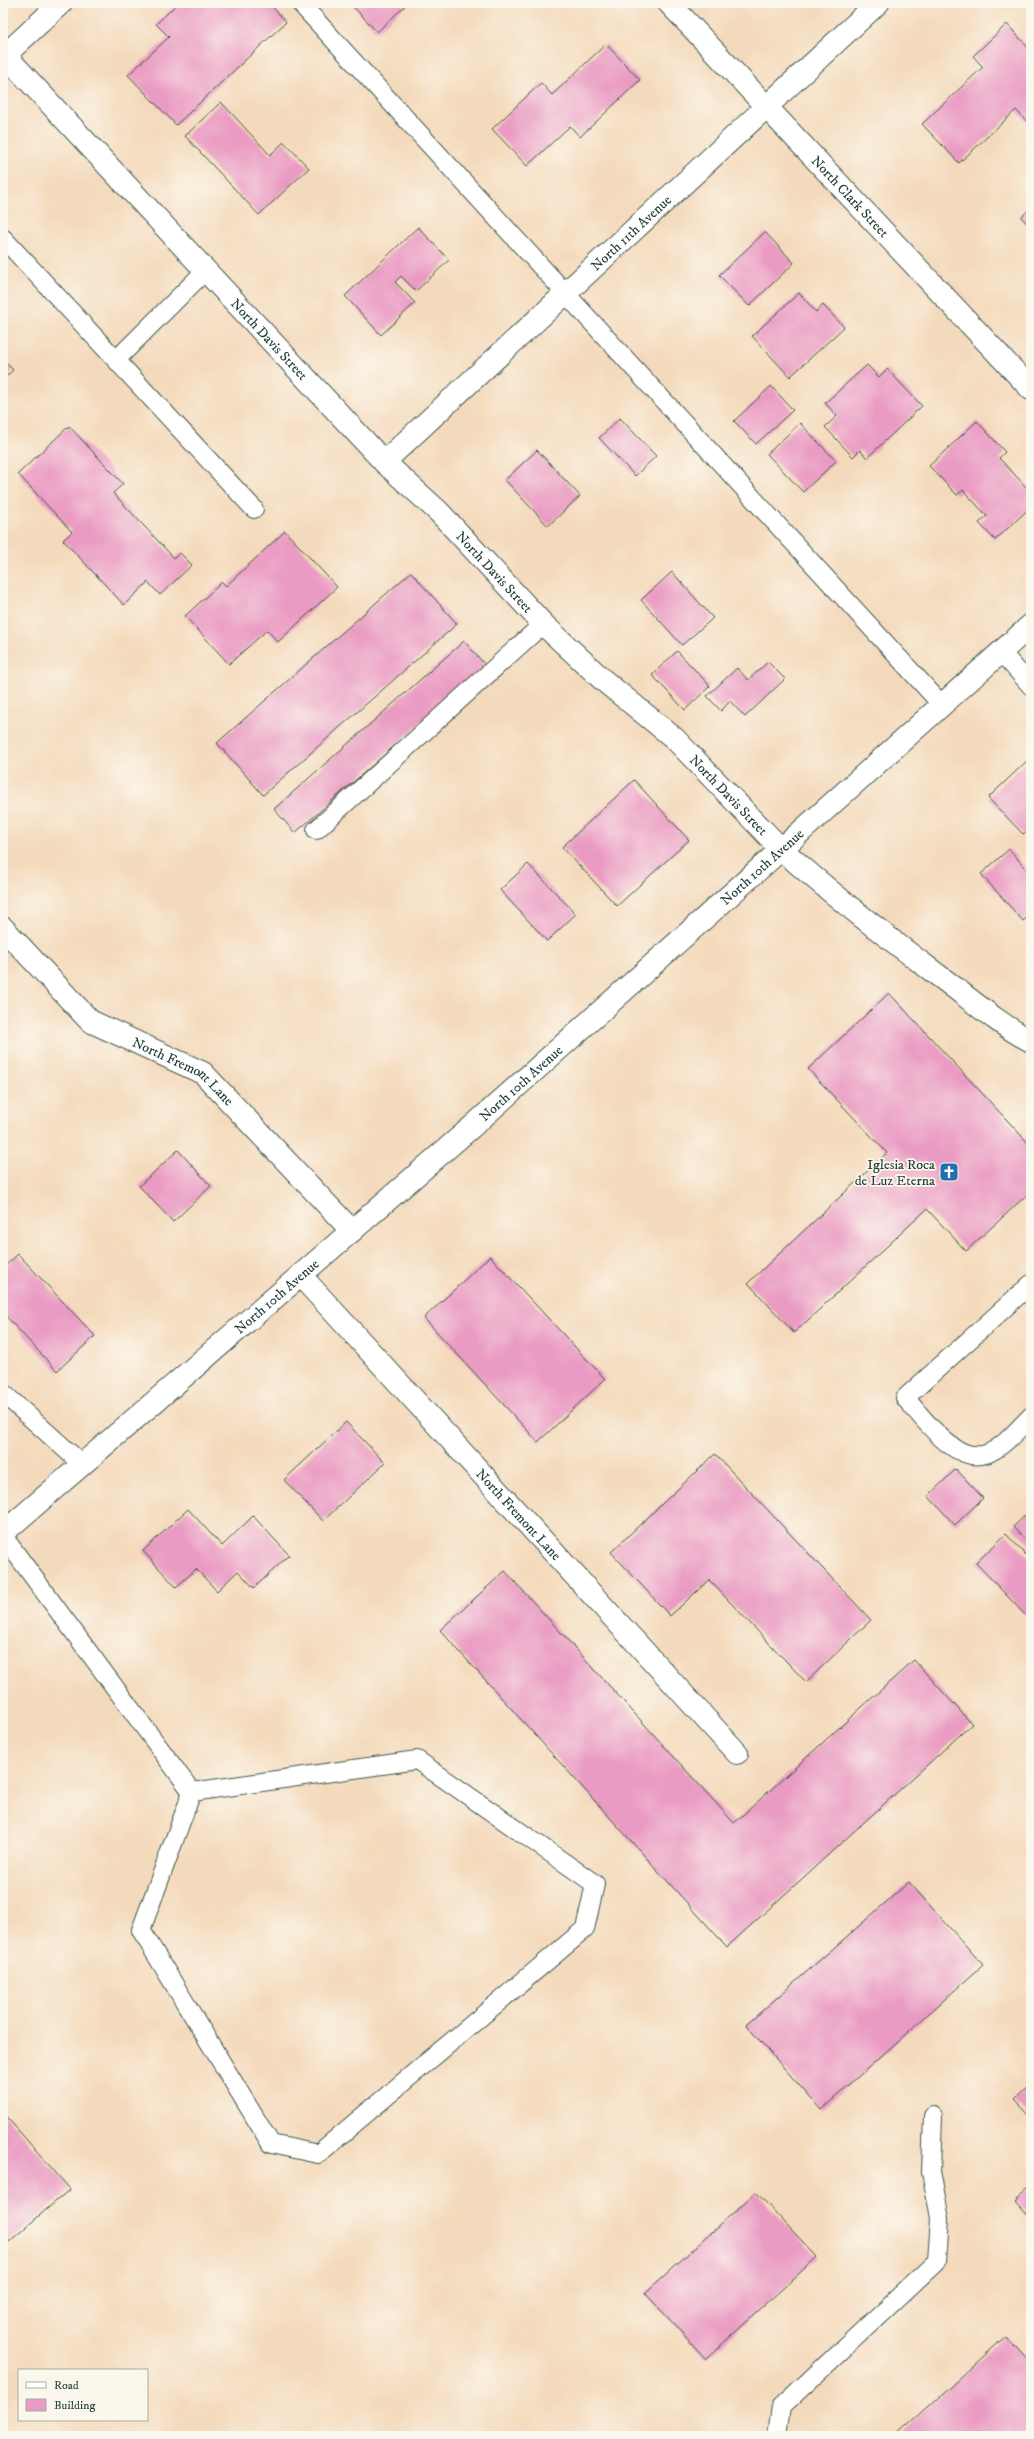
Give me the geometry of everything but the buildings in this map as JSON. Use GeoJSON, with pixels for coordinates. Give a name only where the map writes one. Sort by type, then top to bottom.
{"type":"FeatureCollection","features":[{"type":"Feature","properties":{"kind":"street"},"geometry":{"type":"LineString","coordinates":[[4,54],[61,3]]}},
{"type":"Feature","properties":{"kind":"street","name":"North Clark Street"},"geometry":{"type":"LineString","coordinates":[[669,3],[1031,389]]}},
{"type":"Feature","properties":{"kind":"street","name":"North 11th Avenue"},"geometry":{"type":"LineString","coordinates":[[384,462],[566,295],[878,3]]}},
{"type":"Feature","properties":{"kind":"street","name":"North Davis Street"},"geometry":{"type":"LineString","coordinates":[[4,54],[384,462],[439,512],[543,624],[604,680],[674,738],[781,849],[830,893],[964,995],[1031,1041]]}},
{"type":"Feature","properties":{"kind":"street","name":"North 10th Avenue"},"geometry":{"type":"LineString","coordinates":[[3,1534],[539,1068],[1031,625]]}},
{"type":"Feature","properties":{"kind":"street","name":"North Fremont Lane"},"geometry":{"type":"LineString","coordinates":[[3,928],[90,1021],[203,1073],[352,1231]]}},
{"type":"Feature","properties":{"kind":"street","name":"North Fremont Lane"},"geometry":{"type":"LineString","coordinates":[[301,1276],[737,1753]]}},
{"type":"Feature","properties":{"kind":"lane"},"geometry":{"type":"LineString","coordinates":[[300,3],[942,705]]}},
{"type":"Feature","properties":{"kind":"lane"},"geometry":{"type":"LineString","coordinates":[[3,238],[254,509]]}},
{"type":"Feature","properties":{"kind":"lane"},"geometry":{"type":"LineString","coordinates":[[116,360],[206,270]]}},
{"type":"Feature","properties":{"kind":"lane"},"geometry":{"type":"LineString","coordinates":[[316,830],[543,624]]}},
{"type":"Feature","properties":{"kind":"lane"},"geometry":{"type":"LineString","coordinates":[[1001,652],[1031,686]]}},
{"type":"Feature","properties":{"kind":"lane"},"geometry":{"type":"LineString","coordinates":[[1031,1284],[905,1398],[948,1445],[968,1454],[986,1454],[996,1449],[1031,1416]]}},
{"type":"Feature","properties":{"kind":"lane"},"geometry":{"type":"LineString","coordinates":[[3,1393],[82,1465]]}},
{"type":"Feature","properties":{"kind":"lane"},"geometry":{"type":"LineString","coordinates":[[3,1534],[192,1792]]}},
{"type":"Feature","properties":{"kind":"lane"},"geometry":{"type":"LineString","coordinates":[[417,1760],[595,1884],[585,1929],[318,2154],[272,2144],[141,1930],[192,1792],[417,1760]]}},
{"type":"Feature","properties":{"kind":"lane"},"geometry":{"type":"LineString","coordinates":[[777,2436],[781,2407],[937,2261],[940,2218],[931,2172],[933,2116]]}},
{"type":"Feature","properties":{"kind":"place","name":"Iglesia Roca de Luz Eterna"},"geometry":{"type":"Point","coordinates":[949,1172]}}]}
